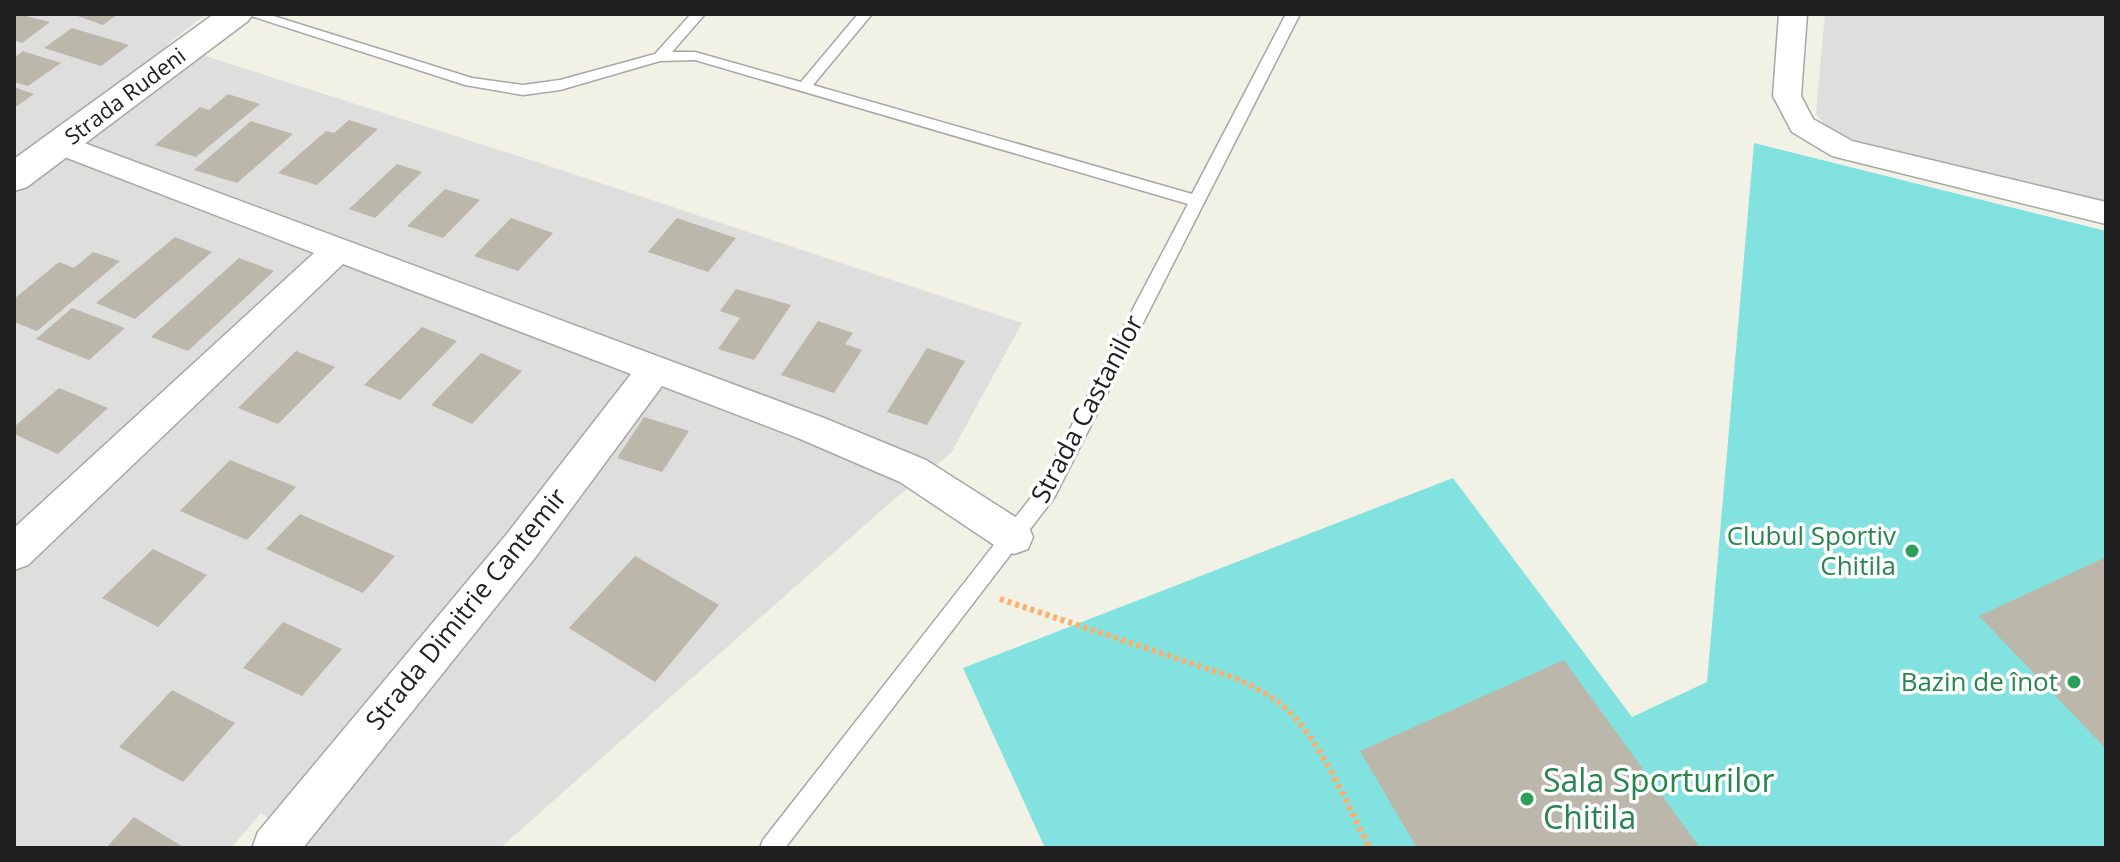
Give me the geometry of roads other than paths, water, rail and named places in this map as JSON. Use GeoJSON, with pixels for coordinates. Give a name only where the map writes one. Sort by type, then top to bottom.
{"type":"FeatureCollection","features":[{"type":"Feature","properties":{"kind":"street","name":"Strada Rudeni"},"geometry":{"type":"LineString","coordinates":[[14,178],[236,14]]}},
{"type":"Feature","properties":{"kind":"street"},"geometry":{"type":"LineString","coordinates":[[1793,14],[1787,96],[1802,125],[1843,149],[2106,213]]}},
{"type":"Feature","properties":{"kind":"street"},"geometry":{"type":"LineString","coordinates":[[60,144],[811,428],[913,471],[1014,537]]}},
{"type":"Feature","properties":{"kind":"street"},"geometry":{"type":"LineString","coordinates":[[14,553],[338,249]]}},
{"type":"Feature","properties":{"kind":"street","name":"Strada Dimitrie Cantemir"},"geometry":{"type":"LineString","coordinates":[[274,848],[520,547],[655,369]]}},
{"type":"Feature","properties":{"kind":"lane"},"geometry":{"type":"LineString","coordinates":[[252,14],[470,82],[523,90],[560,85],[660,57],[695,56],[1197,201]]}},
{"type":"Feature","properties":{"kind":"lane"},"geometry":{"type":"LineString","coordinates":[[660,57],[698,14]]}},
{"type":"Feature","properties":{"kind":"lane"},"geometry":{"type":"LineString","coordinates":[[805,86],[865,14]]}},
{"type":"Feature","properties":{"kind":"lane","name":"Strada Castanilor"},"geometry":{"type":"LineString","coordinates":[[771,848],[1047,492],[1293,14]]}},
{"type":"Feature","properties":{"kind":"place","name":"Clubul Sportiv Chitila"},"geometry":{"type":"Point","coordinates":[1912,551]}},
{"type":"Feature","properties":{"kind":"place","name":"Bazin de înot"},"geometry":{"type":"Point","coordinates":[2074,682]}},
{"type":"Feature","properties":{"kind":"place","name":"Sala Sporturilor Chitila"},"geometry":{"type":"Point","coordinates":[1527,799]}}]}
